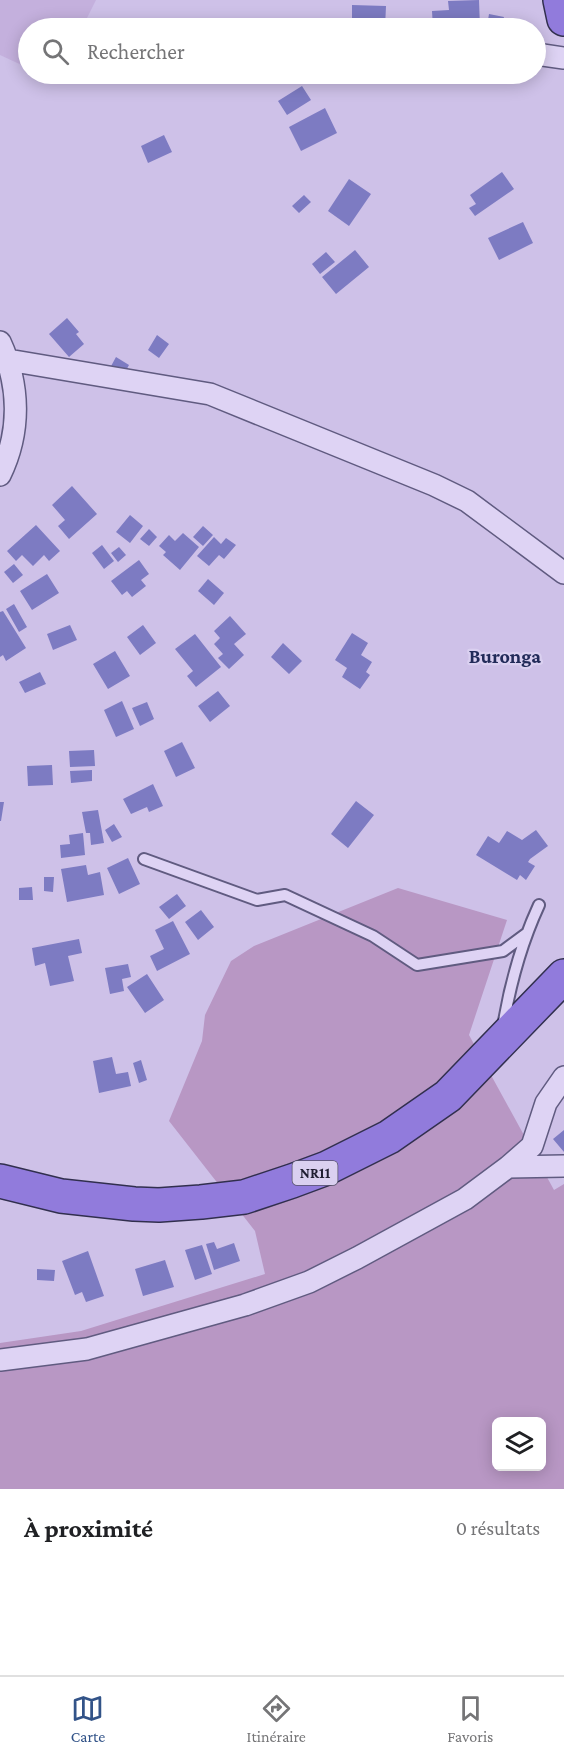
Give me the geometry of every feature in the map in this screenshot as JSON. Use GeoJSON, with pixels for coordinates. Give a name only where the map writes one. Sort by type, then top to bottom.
{"type":"FeatureCollection","features":[{"type":"Feature","properties":{"kind":"highway","name":"NR11"},"geometry":{"type":"LineString","coordinates":[[0,1181],[61,1196],[134,1204],[201,1202],[244,1197],[327,1168],[389,1137],[448,1096],[564,976]]}},
{"type":"Feature","properties":{"kind":"street"},"geometry":{"type":"LineString","coordinates":[[546,55],[564,58]]}},
{"type":"Feature","properties":{"kind":"street"},"geometry":{"type":"LineString","coordinates":[[0,475],[9,457],[17,401],[4,351],[210,394],[467,501],[564,573]]}},
{"type":"Feature","properties":{"kind":"street"},"geometry":{"type":"LineString","coordinates":[[0,1360],[87,1349],[245,1305],[309,1282],[465,1199],[508,1167],[532,1146],[546,1103],[564,1077]]}},
{"type":"Feature","properties":{"kind":"street"},"geometry":{"type":"LineString","coordinates":[[508,1167],[564,1167]]}},
{"type":"Feature","properties":{"kind":"lane"},"geometry":{"type":"LineString","coordinates":[[144,859],[257,900],[285,895],[373,936],[417,965],[503,951],[526,934]]}},
{"type":"Feature","properties":{"kind":"lane"},"geometry":{"type":"LineString","coordinates":[[500,1042],[509,990],[526,934],[539,905]]}},
{"type":"Feature","properties":{"kind":"shaded area"},"geometry":{"type":"Polygon","coordinates":[[[0,0],[96,0],[87,18],[18,18],[18,63],[0,55],[0,0]]]}},
{"type":"Feature","properties":{"kind":"shaded area"},"geometry":{"type":"Polygon","coordinates":[[[398,888],[507,920],[469,1035],[554,1190],[564,1184],[564,1489],[0,1489],[0,1343],[81,1331],[265,1274],[255,1231],[169,1121],[202,1041],[205,1015],[231,961],[254,946],[398,888]]]}},
{"type":"Feature","properties":{"kind":"building"},"geometry":{"type":"Polygon","coordinates":[[[479,0],[480,18],[432,18],[432,11],[449,10],[448,1],[479,0]]]}},
{"type":"Feature","properties":{"kind":"building"},"geometry":{"type":"Polygon","coordinates":[[[352,5],[386,6],[385,18],[352,18],[352,5]]]}},
{"type":"Feature","properties":{"kind":"building"},"geometry":{"type":"Polygon","coordinates":[[[489,14],[504,17],[504,18],[488,18],[489,14]]]}},
{"type":"Feature","properties":{"kind":"building"},"geometry":{"type":"Polygon","coordinates":[[[302,86],[311,100],[287,115],[278,101],[302,86]]]}},
{"type":"Feature","properties":{"kind":"building"},"geometry":{"type":"Polygon","coordinates":[[[325,108],[337,133],[301,151],[289,127],[325,108]]]}},
{"type":"Feature","properties":{"kind":"building"},"geometry":{"type":"Polygon","coordinates":[[[164,135],[172,152],[148,163],[141,146],[164,135]]]}},
{"type":"Feature","properties":{"kind":"building"},"geometry":{"type":"Polygon","coordinates":[[[502,172],[514,189],[475,216],[469,208],[476,204],[470,195],[502,172]]]}},
{"type":"Feature","properties":{"kind":"building"},"geometry":{"type":"Polygon","coordinates":[[[349,179],[371,194],[349,226],[328,211],[349,179]]]}},
{"type":"Feature","properties":{"kind":"building"},"geometry":{"type":"Polygon","coordinates":[[[304,195],[311,202],[299,213],[292,206],[304,195]]]}},
{"type":"Feature","properties":{"kind":"building"},"geometry":{"type":"Polygon","coordinates":[[[523,222],[533,243],[499,260],[488,238],[523,222]]]}},
{"type":"Feature","properties":{"kind":"building"},"geometry":{"type":"Polygon","coordinates":[[[355,250],[369,267],[336,294],[322,277],[355,250]]]}},
{"type":"Feature","properties":{"kind":"building"},"geometry":{"type":"Polygon","coordinates":[[[326,252],[335,262],[320,274],[312,264],[326,252]]]}},
{"type":"Feature","properties":{"kind":"building"},"geometry":{"type":"Polygon","coordinates":[[[67,318],[79,332],[76,334],[84,344],[69,357],[49,334],[67,318]]]}},
{"type":"Feature","properties":{"kind":"building"},"geometry":{"type":"Polygon","coordinates":[[[157,335],[169,344],[159,358],[148,350],[157,335]]]}},
{"type":"Feature","properties":{"kind":"building"},"geometry":{"type":"Polygon","coordinates":[[[116,357],[129,365],[123,376],[110,368],[116,357]]]}},
{"type":"Feature","properties":{"kind":"building"},"geometry":{"type":"Polygon","coordinates":[[[72,486],[97,514],[69,539],[58,526],[65,520],[52,505],[72,486]]]}},
{"type":"Feature","properties":{"kind":"building"},"geometry":{"type":"Polygon","coordinates":[[[130,515],[143,526],[130,543],[116,532],[130,515]]]}},
{"type":"Feature","properties":{"kind":"building"},"geometry":{"type":"Polygon","coordinates":[[[36,525],[60,551],[49,561],[44,555],[33,566],[22,555],[16,561],[7,551],[36,525]]]}},
{"type":"Feature","properties":{"kind":"building"},"geometry":{"type":"Polygon","coordinates":[[[203,526],[213,535],[203,546],[193,537],[203,526]]]}},
{"type":"Feature","properties":{"kind":"building"},"geometry":{"type":"Polygon","coordinates":[[[149,529],[157,537],[149,546],[140,539],[149,529]]]}},
{"type":"Feature","properties":{"kind":"building"},"geometry":{"type":"Polygon","coordinates":[[[183,533],[199,547],[180,570],[163,555],[166,552],[159,546],[169,535],[175,541],[183,533]]]}},
{"type":"Feature","properties":{"kind":"building"},"geometry":{"type":"Polygon","coordinates":[[[214,537],[221,544],[226,538],[236,545],[224,559],[219,555],[209,566],[197,556],[214,537]]]}},
{"type":"Feature","properties":{"kind":"building"},"geometry":{"type":"Polygon","coordinates":[[[102,545],[114,561],[104,569],[92,553],[102,545]]]}},
{"type":"Feature","properties":{"kind":"building"},"geometry":{"type":"Polygon","coordinates":[[[119,547],[126,555],[118,562],[111,553],[119,547]]]}},
{"type":"Feature","properties":{"kind":"building"},"geometry":{"type":"Polygon","coordinates":[[[139,560],[149,574],[141,580],[146,586],[132,597],[127,591],[122,595],[111,581],[139,560]]]}},
{"type":"Feature","properties":{"kind":"building"},"geometry":{"type":"Polygon","coordinates":[[[14,564],[23,575],[13,583],[4,572],[14,564]]]}},
{"type":"Feature","properties":{"kind":"building"},"geometry":{"type":"Polygon","coordinates":[[[47,574],[59,593],[32,610],[20,591],[47,574]]]}},
{"type":"Feature","properties":{"kind":"building"},"geometry":{"type":"Polygon","coordinates":[[[208,579],[224,593],[214,605],[198,591],[208,579]]]}},
{"type":"Feature","properties":{"kind":"building"},"geometry":{"type":"Polygon","coordinates":[[[14,604],[27,627],[19,632],[6,609],[14,604]]]}},
{"type":"Feature","properties":{"kind":"building"},"geometry":{"type":"Polygon","coordinates":[[[3,611],[26,648],[6,661],[3,655],[0,657],[0,612],[3,611]]]}},
{"type":"Feature","properties":{"kind":"building"},"geometry":{"type":"Polygon","coordinates":[[[230,616],[246,634],[234,644],[244,655],[229,669],[218,658],[223,654],[214,644],[220,638],[214,631],[230,616]]]}},
{"type":"Feature","properties":{"kind":"building"},"geometry":{"type":"Polygon","coordinates":[[[70,625],[77,640],[53,650],[47,634],[70,625]]]}},
{"type":"Feature","properties":{"kind":"building"},"geometry":{"type":"Polygon","coordinates":[[[143,625],[156,643],[140,655],[127,637],[143,625]]]}},
{"type":"Feature","properties":{"kind":"building"},"geometry":{"type":"Polygon","coordinates":[[[352,633],[368,643],[361,655],[372,662],[366,672],[370,675],[360,689],[342,677],[347,668],[335,660],[352,633]]]}},
{"type":"Feature","properties":{"kind":"building"},"geometry":{"type":"Polygon","coordinates":[[[195,634],[221,667],[196,687],[187,676],[193,671],[175,649],[195,634]]]}},
{"type":"Feature","properties":{"kind":"building"},"geometry":{"type":"Polygon","coordinates":[[[283,643],[302,661],[289,674],[271,657],[283,643]]]}},
{"type":"Feature","properties":{"kind":"building"},"geometry":{"type":"Polygon","coordinates":[[[115,651],[130,676],[108,689],[93,664],[115,651]]]}},
{"type":"Feature","properties":{"kind":"building"},"geometry":{"type":"Polygon","coordinates":[[[40,672],[46,684],[25,693],[19,682],[40,672]]]}},
{"type":"Feature","properties":{"kind":"building"},"geometry":{"type":"Polygon","coordinates":[[[218,691],[230,706],[210,722],[198,706],[218,691]]]}},
{"type":"Feature","properties":{"kind":"building"},"geometry":{"type":"Polygon","coordinates":[[[122,701],[134,729],[116,737],[104,710],[122,701]]]}},
{"type":"Feature","properties":{"kind":"building"},"geometry":{"type":"Polygon","coordinates":[[[147,702],[154,719],[140,726],[132,708],[147,702]]]}},
{"type":"Feature","properties":{"kind":"building"},"geometry":{"type":"Polygon","coordinates":[[[182,742],[195,768],[176,777],[164,751],[182,742]]]}},
{"type":"Feature","properties":{"kind":"building"},"geometry":{"type":"Polygon","coordinates":[[[94,750],[95,766],[70,767],[69,751],[94,750]]]}},
{"type":"Feature","properties":{"kind":"building"},"geometry":{"type":"Polygon","coordinates":[[[52,765],[53,785],[28,786],[27,766],[52,765]]]}},
{"type":"Feature","properties":{"kind":"building"},"geometry":{"type":"Polygon","coordinates":[[[92,770],[92,781],[71,783],[70,771],[92,770]]]}},
{"type":"Feature","properties":{"kind":"building"},"geometry":{"type":"Polygon","coordinates":[[[153,784],[163,806],[149,812],[147,807],[131,814],[123,799],[153,784]]]}},
{"type":"Feature","properties":{"kind":"building"},"geometry":{"type":"Polygon","coordinates":[[[356,801],[374,815],[348,848],[331,834],[356,801]]]}},
{"type":"Feature","properties":{"kind":"building"},"geometry":{"type":"Polygon","coordinates":[[[0,802],[4,802],[1,821],[0,821],[0,802]]]}},
{"type":"Feature","properties":{"kind":"building"},"geometry":{"type":"Polygon","coordinates":[[[98,810],[104,843],[91,845],[90,833],[86,833],[82,812],[98,810]]]}},
{"type":"Feature","properties":{"kind":"building"},"geometry":{"type":"Polygon","coordinates":[[[114,824],[122,837],[112,842],[105,830],[114,824]]]}},
{"type":"Feature","properties":{"kind":"building"},"geometry":{"type":"Polygon","coordinates":[[[536,830],[548,846],[528,862],[535,866],[526,880],[520,875],[517,880],[476,855],[488,836],[499,843],[507,831],[522,840],[536,830]]]}},
{"type":"Feature","properties":{"kind":"building"},"geometry":{"type":"Polygon","coordinates":[[[83,833],[85,855],[61,858],[60,845],[70,844],[69,835],[83,833]]]}},
{"type":"Feature","properties":{"kind":"building"},"geometry":{"type":"Polygon","coordinates":[[[128,858],[140,884],[119,894],[107,868],[128,858]]]}},
{"type":"Feature","properties":{"kind":"building"},"geometry":{"type":"Polygon","coordinates":[[[86,865],[88,875],[100,872],[104,895],[67,902],[61,869],[86,865]]]}},
{"type":"Feature","properties":{"kind":"building"},"geometry":{"type":"Polygon","coordinates":[[[44,877],[54,877],[53,892],[44,891],[44,877]]]}},
{"type":"Feature","properties":{"kind":"building"},"geometry":{"type":"Polygon","coordinates":[[[32,887],[33,900],[19,900],[19,888],[32,887]]]}},
{"type":"Feature","properties":{"kind":"building"},"geometry":{"type":"Polygon","coordinates":[[[177,894],[186,906],[169,919],[159,907],[177,894]]]}},
{"type":"Feature","properties":{"kind":"building"},"geometry":{"type":"Polygon","coordinates":[[[201,910],[214,927],[198,940],[185,922],[201,910]]]}},
{"type":"Feature","properties":{"kind":"building"},"geometry":{"type":"Polygon","coordinates":[[[173,921],[190,954],[157,971],[150,956],[164,949],[155,930],[173,921]]]}},
{"type":"Feature","properties":{"kind":"building"},"geometry":{"type":"Polygon","coordinates":[[[79,939],[82,953],[68,956],[74,981],[50,986],[45,963],[35,966],[32,948],[79,939]]]}},
{"type":"Feature","properties":{"kind":"building"},"geometry":{"type":"Polygon","coordinates":[[[128,964],[131,977],[122,979],[124,991],[110,994],[105,968],[128,964]]]}},
{"type":"Feature","properties":{"kind":"building"},"geometry":{"type":"Polygon","coordinates":[[[147,974],[164,1000],[145,1013],[127,987],[147,974]]]}},
{"type":"Feature","properties":{"kind":"building"},"geometry":{"type":"Polygon","coordinates":[[[112,1057],[116,1074],[128,1072],[131,1086],[99,1093],[93,1061],[112,1057]]]}},
{"type":"Feature","properties":{"kind":"building"},"geometry":{"type":"Polygon","coordinates":[[[141,1060],[147,1080],[139,1083],[133,1063],[141,1060]]]}},
{"type":"Feature","properties":{"kind":"building"},"geometry":{"type":"Polygon","coordinates":[[[564,1130],[564,1152],[553,1139],[564,1130]]]}},
{"type":"Feature","properties":{"kind":"building"},"geometry":{"type":"Polygon","coordinates":[[[214,1242],[217,1249],[234,1243],[240,1261],[214,1270],[206,1244],[214,1242]]]}},
{"type":"Feature","properties":{"kind":"building"},"geometry":{"type":"Polygon","coordinates":[[[202,1245],[212,1274],[195,1280],[185,1250],[202,1245]]]}},
{"type":"Feature","properties":{"kind":"building"},"geometry":{"type":"Polygon","coordinates":[[[88,1251],[104,1296],[86,1302],[82,1292],[75,1295],[62,1261],[88,1251]]]}},
{"type":"Feature","properties":{"kind":"building"},"geometry":{"type":"Polygon","coordinates":[[[165,1260],[174,1287],[143,1296],[135,1269],[165,1260]]]}},
{"type":"Feature","properties":{"kind":"building"},"geometry":{"type":"Polygon","coordinates":[[[37,1269],[55,1270],[54,1281],[37,1280],[37,1269]]]}},
{"type":"Feature","properties":{"kind":"district","name":"Buronga"},"geometry":{"type":"Point","coordinates":[505,656]}}]}
